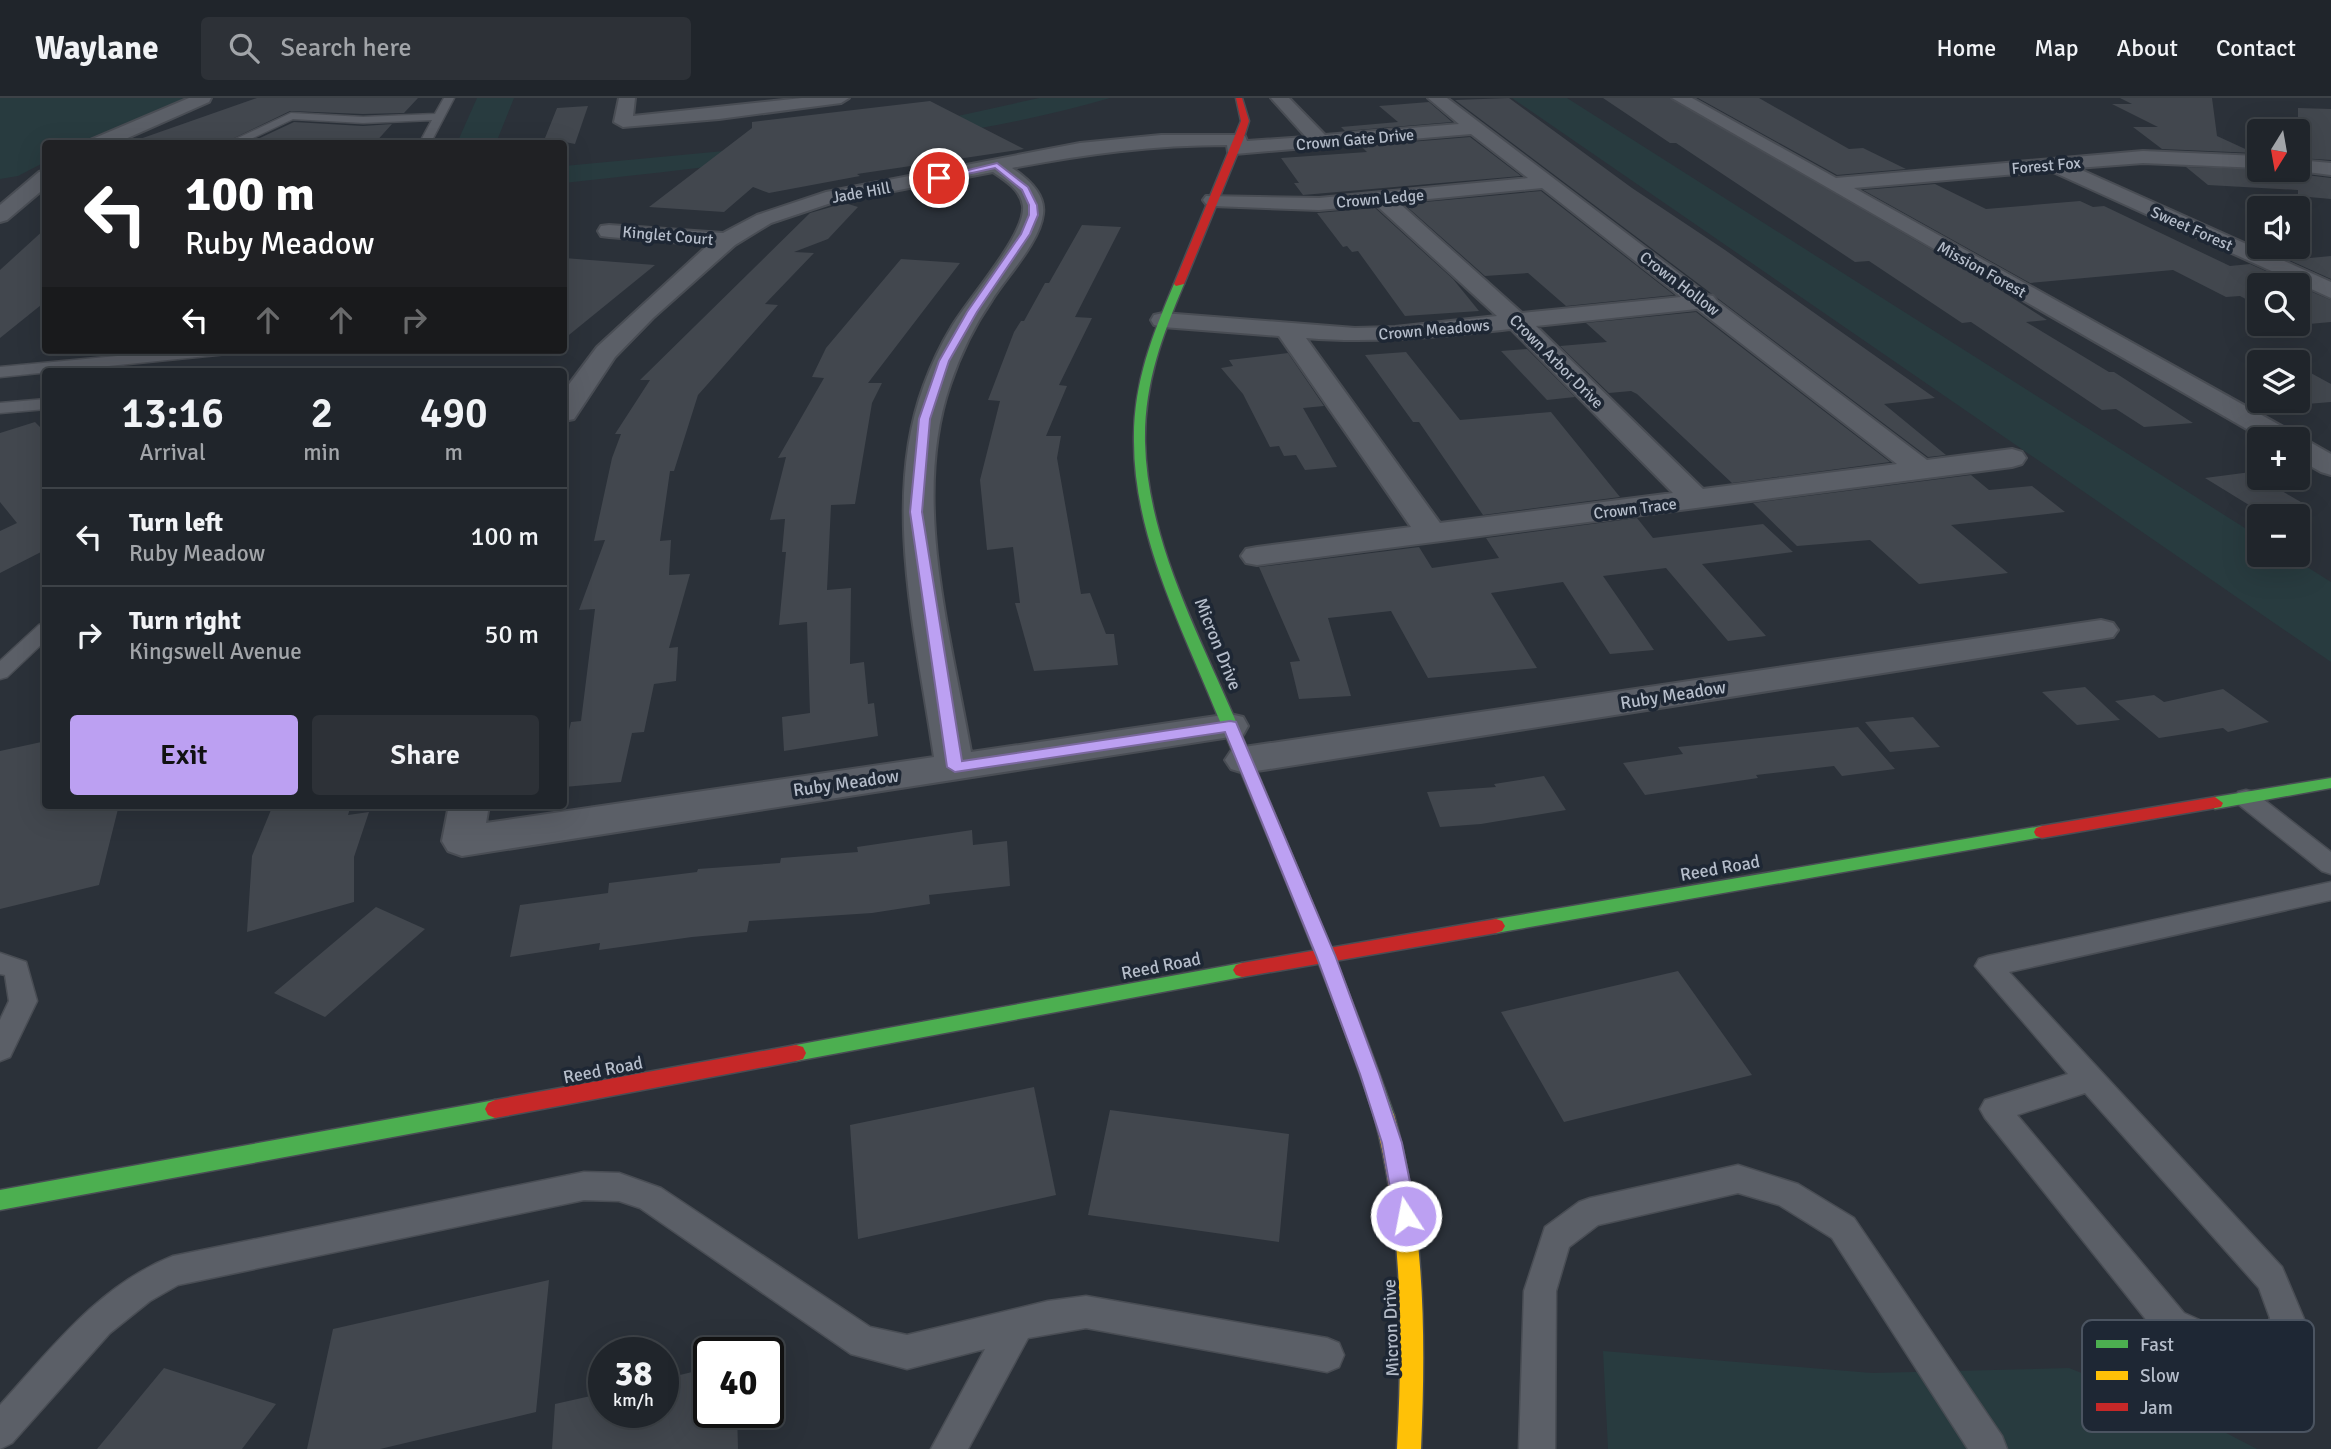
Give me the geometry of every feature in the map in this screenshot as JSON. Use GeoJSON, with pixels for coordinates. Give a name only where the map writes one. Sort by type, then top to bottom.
{"type":"FeatureCollection","features":[{"type":"Feature","properties":{"kind":"street"},"geometry":{"type":"LineString","coordinates":[[106,140],[203,98]]}},
{"type":"Feature","properties":{"kind":"street"},"geometry":{"type":"LineString","coordinates":[[626,98],[623,122],[719,114],[841,98]]}},
{"type":"Feature","properties":{"kind":"street","name":"Micron Drive"},"geometry":{"type":"LineString","coordinates":[[1239,98],[1245,121],[1237,144],[1147,360],[1139,391],[1140,458],[1148,502],[1162,550],[1237,743],[1325,955],[1392,1143],[1406,1216],[1414,1372],[1409,1449]]}},
{"type":"Feature","properties":{"kind":"street"},"geometry":{"type":"LineString","coordinates":[[1279,98],[1321,142]]}},
{"type":"Feature","properties":{"kind":"street","name":"Crown Hollow"},"geometry":{"type":"LineString","coordinates":[[1436,98],[1705,301],[1922,470]]}},
{"type":"Feature","properties":{"kind":"street","name":"Mission Forest"},"geometry":{"type":"LineString","coordinates":[[1679,98],[2263,427]]}},
{"type":"Feature","properties":{"kind":"street","name":"Crown Gate Drive"},"geometry":{"type":"LineString","coordinates":[[1237,144],[1321,142],[1476,128]]}},
{"type":"Feature","properties":{"kind":"street","name":"Jade Hill"},"geometry":{"type":"LineString","coordinates":[[567,407],[606,352],[645,313],[727,240],[764,219],[826,198],[1106,145],[1161,140],[1237,144]]}},
{"type":"Feature","properties":{"kind":"street","name":"Forest Fox"},"geometry":{"type":"LineString","coordinates":[[1833,184],[2143,157],[2247,161]]}},
{"type":"Feature","properties":{"kind":"street","name":"Sweet Forest"},"geometry":{"type":"LineString","coordinates":[[2053,164],[2331,291]]}},
{"type":"Feature","properties":{"kind":"street"},"geometry":{"type":"LineString","coordinates":[[955,767],[920,549],[916,512],[917,486],[925,419],[944,361],[972,312],[1026,234],[1034,215],[1033,205],[1025,188],[997,166]]}},
{"type":"Feature","properties":{"kind":"street"},"geometry":{"type":"LineString","coordinates":[[2310,167],[2331,169]]}},
{"type":"Feature","properties":{"kind":"street"},"geometry":{"type":"LineString","coordinates":[[0,216],[42,181]]}},
{"type":"Feature","properties":{"kind":"street","name":"Crown Ledge"},"geometry":{"type":"LineString","coordinates":[[1213,200],[1290,205],[1382,199],[1547,182]]}},
{"type":"Feature","properties":{"kind":"street","name":"Crown Arbor Drive"},"geometry":{"type":"LineString","coordinates":[[1382,199],[1517,321],[1697,500]]}},
{"type":"Feature","properties":{"kind":"street","name":"Kinglet Court"},"geometry":{"type":"LineString","coordinates":[[608,231],[727,240]]}},
{"type":"Feature","properties":{"kind":"street","name":"Crown Meadows"},"geometry":{"type":"LineString","coordinates":[[1163,320],[1355,335],[1395,334],[1705,301]]}},
{"type":"Feature","properties":{"kind":"street"},"geometry":{"type":"LineString","coordinates":[[1287,330],[1432,534]]}},
{"type":"Feature","properties":{"kind":"street"},"geometry":{"type":"LineString","coordinates":[[2310,454],[2331,466]]}},
{"type":"Feature","properties":{"kind":"street","name":"Crown Trace"},"geometry":{"type":"LineString","coordinates":[[1257,556],[2012,458]]}},
{"type":"Feature","properties":{"kind":"street","name":"Ruby Meadow"},"geometry":{"type":"LineString","coordinates":[[466,823],[955,767],[1237,743],[2101,630]]}},
{"type":"Feature","properties":{"kind":"street","name":"Reed Road"},"geometry":{"type":"LineString","coordinates":[[0,1200],[1325,955],[2331,783]]}},
{"type":"Feature","properties":{"kind":"lane"},"geometry":{"type":"LineString","coordinates":[[426,140],[449,98]]}},
{"type":"Feature","properties":{"kind":"lane"},"geometry":{"type":"LineString","coordinates":[[239,140],[291,116],[363,120],[438,117]]}},
{"type":"Feature","properties":{"kind":"lane"},"geometry":{"type":"LineString","coordinates":[[0,372],[186,354]]}},
{"type":"Feature","properties":{"kind":"lane"},"geometry":{"type":"LineString","coordinates":[[0,408],[42,404]]}},
{"type":"Feature","properties":{"kind":"lane"},"geometry":{"type":"LineString","coordinates":[[0,672],[42,633]]}},
{"type":"Feature","properties":{"kind":"lane"},"geometry":{"type":"LineString","coordinates":[[2246,798],[2331,865]]}},
{"type":"Feature","properties":{"kind":"lane"},"geometry":{"type":"LineString","coordinates":[[2287,1320],[2271,1278],[1988,966],[2331,891]]}},
{"type":"Feature","properties":{"kind":"lane"},"geometry":{"type":"LineString","coordinates":[[0,963],[17,969],[23,1001],[0,1049]]}},
{"type":"Feature","properties":{"kind":"lane"},"geometry":{"type":"LineString","coordinates":[[2091,1080],[1995,1109],[2168,1320]]}},
{"type":"Feature","properties":{"kind":"lane"},"geometry":{"type":"LineString","coordinates":[[1536,1449],[1540,1291],[1556,1238],[1590,1212],[1738,1179],[1787,1194],[1843,1228],[1989,1449]]}},
{"type":"Feature","properties":{"kind":"lane"},"geometry":{"type":"LineString","coordinates":[[0,1431],[98,1321],[139,1290],[173,1271],[584,1186],[619,1187],[650,1198],[863,1342],[907,1352],[1017,1325],[1086,1312],[1327,1355]]}},
{"type":"Feature","properties":{"kind":"lane"},"geometry":{"type":"LineString","coordinates":[[949,1449],[1017,1325]]}},
{"type":"Feature","properties":{"kind":"green space"},"geometry":{"type":"Polygon","coordinates":[[[0,98],[185,98],[86,140],[42,140],[42,164],[18,176],[0,179],[0,98]]]}},
{"type":"Feature","properties":{"kind":"green space"},"geometry":{"type":"Polygon","coordinates":[[[477,98],[514,98],[497,140],[458,140],[477,98]]]}},
{"type":"Feature","properties":{"kind":"green space"},"geometry":{"type":"Polygon","coordinates":[[[1039,98],[1110,98],[1013,122],[915,139],[567,183],[567,166],[777,146],[926,123],[1039,98]]]}},
{"type":"Feature","properties":{"kind":"green space"},"geometry":{"type":"Polygon","coordinates":[[[1512,98],[1567,98],[2247,529],[2247,567],[2307,567],[2331,582],[2331,662],[1512,98]]]}},
{"type":"Feature","properties":{"kind":"green space"},"geometry":{"type":"Polygon","coordinates":[[[1603,1351],[1872,1373],[2069,1368],[2082,1373],[2082,1432],[2224,1432],[2257,1449],[1608,1449],[1603,1351]]]}},
{"type":"Feature","properties":{"kind":"building"},"geometry":{"type":"Polygon","coordinates":[[[257,98],[418,98],[404,113],[290,111],[230,140],[137,140],[257,98]]]}},
{"type":"Feature","properties":{"kind":"building"},"geometry":{"type":"Polygon","coordinates":[[[1509,98],[1632,188],[1935,398],[1884,404],[1946,455],[1928,457],[1455,100],[1509,98]]]}},
{"type":"Feature","properties":{"kind":"building"},"geometry":{"type":"Polygon","coordinates":[[[1603,98],[1670,98],[1994,286],[2047,320],[2026,322],[2109,372],[2114,372],[2193,423],[2144,427],[2116,409],[2102,410],[1971,322],[1962,323],[1869,261],[1855,262],[1676,143],[1670,143],[1603,98]]]}},
{"type":"Feature","properties":{"kind":"building"},"geometry":{"type":"Polygon","coordinates":[[[1698,98],[1759,98],[1849,149],[1863,148],[1906,169],[1837,175],[1698,98]]]}},
{"type":"Feature","properties":{"kind":"building"},"geometry":{"type":"Polygon","coordinates":[[[2120,98],[2212,98],[2217,136],[2247,150],[2247,153],[2162,149],[2133,127],[2158,127],[2112,104],[2132,104],[2120,98]]]}},
{"type":"Feature","properties":{"kind":"building"},"geometry":{"type":"Polygon","coordinates":[[[930,101],[1024,149],[857,174],[860,176],[769,193],[753,187],[724,212],[649,207],[752,128],[752,122],[930,101]]]}},
{"type":"Feature","properties":{"kind":"building"},"geometry":{"type":"Polygon","coordinates":[[[1429,102],[1452,122],[1345,131],[1341,127],[1398,122],[1379,106],[1429,102]]]}},
{"type":"Feature","properties":{"kind":"building"},"geometry":{"type":"Polygon","coordinates":[[[588,106],[575,144],[567,142],[567,140],[545,138],[557,108],[588,106]]]}},
{"type":"Feature","properties":{"kind":"building"},"geometry":{"type":"Polygon","coordinates":[[[2298,108],[2331,109],[2331,160],[2310,159],[2310,119],[2298,119],[2298,108]]]}},
{"type":"Feature","properties":{"kind":"building"},"geometry":{"type":"Polygon","coordinates":[[[294,122],[363,126],[392,124],[378,140],[256,140],[294,122]]]}},
{"type":"Feature","properties":{"kind":"building"},"geometry":{"type":"Polygon","coordinates":[[[1470,137],[1521,176],[1303,195],[1294,183],[1299,183],[1281,158],[1367,152],[1361,146],[1470,137]]]}},
{"type":"Feature","properties":{"kind":"building"},"geometry":{"type":"Polygon","coordinates":[[[2186,167],[2247,169],[2247,182],[2310,182],[2310,175],[2331,178],[2331,199],[2298,196],[2298,190],[2208,185],[2186,167]]]}},
{"type":"Feature","properties":{"kind":"building"},"geometry":{"type":"Polygon","coordinates":[[[1935,184],[1986,209],[2080,201],[2093,207],[2104,206],[2230,266],[2250,264],[2270,273],[2247,273],[2247,300],[2240,296],[2226,297],[2173,270],[2030,283],[1863,190],[1935,184]]]}},
{"type":"Feature","properties":{"kind":"building"},"geometry":{"type":"Polygon","coordinates":[[[1541,191],[1674,295],[1566,306],[1528,273],[1485,276],[1404,204],[1541,191]]]}},
{"type":"Feature","properties":{"kind":"building"},"geometry":{"type":"Polygon","coordinates":[[[845,203],[858,207],[828,239],[794,252],[814,253],[765,304],[778,305],[698,395],[674,471],[670,471],[660,541],[671,540],[669,575],[690,574],[669,648],[678,647],[676,681],[654,684],[644,732],[632,733],[621,782],[567,787],[567,739],[571,722],[581,721],[595,609],[579,610],[605,540],[594,541],[612,458],[621,434],[615,434],[650,380],[640,380],[810,213],[845,203]]]}},
{"type":"Feature","properties":{"kind":"building"},"geometry":{"type":"Polygon","coordinates":[[[1375,208],[1453,279],[1479,311],[1405,316],[1358,251],[1352,252],[1347,246],[1343,247],[1317,213],[1375,208]]]}},
{"type":"Feature","properties":{"kind":"building"},"geometry":{"type":"Polygon","coordinates":[[[1082,225],[1121,227],[1075,317],[1092,318],[1059,385],[1067,386],[1046,436],[1061,436],[1057,458],[1081,594],[1090,593],[1106,634],[1114,634],[1118,665],[1034,671],[1015,603],[1020,603],[1013,547],[987,550],[980,480],[1000,401],[988,400],[1014,332],[1021,321],[1024,321],[1045,283],[1049,283],[1082,225]]]}},
{"type":"Feature","properties":{"kind":"building"},"geometry":{"type":"Polygon","coordinates":[[[42,232],[42,304],[0,338],[0,270],[42,232]]]}},
{"type":"Feature","properties":{"kind":"building"},"geometry":{"type":"Polygon","coordinates":[[[2331,256],[2331,279],[2289,260],[2331,256]]]}},
{"type":"Feature","properties":{"kind":"building"},"geometry":{"type":"Polygon","coordinates":[[[567,258],[655,265],[567,337],[567,258]]]}},
{"type":"Feature","properties":{"kind":"building"},"geometry":{"type":"Polygon","coordinates":[[[901,259],[960,263],[868,383],[882,383],[872,403],[855,504],[831,505],[827,590],[851,588],[850,664],[864,662],[868,704],[874,703],[878,736],[784,751],[782,717],[810,713],[807,622],[779,625],[786,552],[782,552],[785,519],[770,520],[786,457],[778,458],[824,378],[812,377],[826,348],[901,259]]]}},
{"type":"Feature","properties":{"kind":"building"},"geometry":{"type":"Polygon","coordinates":[[[2310,291],[2331,300],[2331,322],[2310,324],[2310,291]]]}},
{"type":"Feature","properties":{"kind":"building"},"geometry":{"type":"Polygon","coordinates":[[[1696,312],[1890,462],[1732,483],[1637,394],[1631,391],[1609,393],[1560,346],[1607,342],[1586,323],[1696,312]]]}},
{"type":"Feature","properties":{"kind":"building"},"geometry":{"type":"Polygon","coordinates":[[[1527,349],[1575,397],[1547,400],[1501,351],[1527,349]]]}},
{"type":"Feature","properties":{"kind":"building"},"geometry":{"type":"Polygon","coordinates":[[[1406,352],[1460,420],[1551,412],[1620,497],[1483,515],[1419,422],[1413,422],[1365,355],[1406,352]]]}},
{"type":"Feature","properties":{"kind":"building"},"geometry":{"type":"Polygon","coordinates":[[[1288,353],[1324,406],[1303,408],[1337,467],[1305,470],[1296,455],[1284,456],[1279,446],[1270,447],[1243,394],[1221,368],[1233,366],[1229,360],[1288,353]]]}},
{"type":"Feature","properties":{"kind":"building"},"geometry":{"type":"Polygon","coordinates":[[[2310,373],[2331,384],[2331,402],[2310,404],[2310,373]]]}},
{"type":"Feature","properties":{"kind":"building"},"geometry":{"type":"Polygon","coordinates":[[[35,422],[42,429],[42,553],[0,573],[0,531],[17,523],[0,502],[0,433],[35,422]]]}},
{"type":"Feature","properties":{"kind":"building"},"geometry":{"type":"Polygon","coordinates":[[[2247,473],[2247,490],[2280,490],[2304,504],[2247,504],[2205,478],[2247,473]]]}},
{"type":"Feature","properties":{"kind":"building"},"geometry":{"type":"Polygon","coordinates":[[[1971,475],[1989,490],[2032,486],[2065,512],[1951,525],[2008,573],[1919,584],[1870,540],[1797,546],[1753,503],[1971,475]]]}},
{"type":"Feature","properties":{"kind":"building"},"geometry":{"type":"Polygon","coordinates":[[[1637,518],[1653,538],[1763,524],[1793,552],[1702,564],[1766,636],[1728,641],[1666,568],[1603,576],[1654,650],[1610,654],[1563,582],[1491,593],[1537,668],[1428,678],[1391,611],[1328,618],[1351,696],[1299,699],[1290,662],[1300,661],[1259,567],[1419,547],[1432,568],[1499,558],[1486,538],[1637,518]]]}},
{"type":"Feature","properties":{"kind":"building"},"geometry":{"type":"Polygon","coordinates":[[[2085,687],[2120,720],[2077,725],[2042,692],[2085,687]]]}},
{"type":"Feature","properties":{"kind":"building"},"geometry":{"type":"Polygon","coordinates":[[[2223,689],[2269,722],[2228,732],[2223,728],[2159,738],[2115,701],[2154,695],[2164,702],[2223,689]]]}},
{"type":"Feature","properties":{"kind":"building"},"geometry":{"type":"Polygon","coordinates":[[[1913,717],[1940,747],[1890,752],[1865,722],[1913,717]]]}},
{"type":"Feature","properties":{"kind":"building"},"geometry":{"type":"Polygon","coordinates":[[[1858,727],[1895,769],[1842,776],[1834,766],[1756,775],[1758,778],[1645,795],[1623,763],[1683,754],[1678,747],[1858,727]]]}},
{"type":"Feature","properties":{"kind":"building"},"geometry":{"type":"Polygon","coordinates":[[[42,742],[42,809],[118,809],[99,885],[0,909],[0,751],[42,742]]]}},
{"type":"Feature","properties":{"kind":"building"},"geometry":{"type":"Polygon","coordinates":[[[1544,776],[1566,810],[1481,824],[1440,827],[1427,792],[1496,787],[1494,784],[1544,776]]]}},
{"type":"Feature","properties":{"kind":"building"},"geometry":{"type":"Polygon","coordinates":[[[271,809],[350,809],[348,815],[369,812],[354,857],[354,902],[247,932],[252,856],[271,809]]]}},
{"type":"Feature","properties":{"kind":"building"},"geometry":{"type":"Polygon","coordinates":[[[972,830],[973,845],[1007,841],[1010,886],[929,895],[930,904],[872,913],[749,921],[747,932],[599,950],[600,943],[510,957],[520,905],[608,893],[609,883],[697,872],[698,869],[780,863],[781,858],[858,852],[857,847],[972,830]]]}},
{"type":"Feature","properties":{"kind":"building"},"geometry":{"type":"Polygon","coordinates":[[[376,907],[425,929],[325,1017],[274,993],[376,907]]]}},
{"type":"Feature","properties":{"kind":"building"},"geometry":{"type":"Polygon","coordinates":[[[1678,971],[1752,1075],[1564,1122],[1501,1012],[1678,971]]]}},
{"type":"Feature","properties":{"kind":"building"},"geometry":{"type":"Polygon","coordinates":[[[1034,1087],[1056,1195],[858,1239],[850,1125],[1034,1087]]]}},
{"type":"Feature","properties":{"kind":"building"},"geometry":{"type":"Polygon","coordinates":[[[1110,1110],[1289,1134],[1279,1242],[1088,1215],[1110,1110]]]}},
{"type":"Feature","properties":{"kind":"building"},"geometry":{"type":"Polygon","coordinates":[[[549,1280],[536,1412],[380,1449],[307,1449],[333,1329],[549,1280]]]}},
{"type":"Feature","properties":{"kind":"building"},"geometry":{"type":"Polygon","coordinates":[[[164,1368],[276,1404],[242,1449],[97,1449],[164,1368]]]}},
{"type":"Feature","properties":{"kind":"building"},"geometry":{"type":"Polygon","coordinates":[[[693,1372],[693,1428],[737,1428],[738,1449],[552,1449],[555,1404],[588,1397],[588,1428],[679,1428],[679,1375],[693,1372]]]}},
{"type":"Feature","properties":{"kind":"traffic: fast"},"geometry":{"type":"LineString","coordinates":[[1179,284],[1150,358],[1140,404],[1139,444],[1153,525],[1179,604],[1329,964],[1384,1115]]}},
{"type":"Feature","properties":{"kind":"traffic: fast"},"geometry":{"type":"LineString","coordinates":[[2215,803],[2331,783]]}},
{"type":"Feature","properties":{"kind":"traffic: fast"},"geometry":{"type":"LineString","coordinates":[[1496,926],[2042,832]]}},
{"type":"Feature","properties":{"kind":"traffic: fast"},"geometry":{"type":"LineString","coordinates":[[796,1053],[1242,970]]}},
{"type":"Feature","properties":{"kind":"traffic: fast"},"geometry":{"type":"LineString","coordinates":[[0,1200],[495,1109]]}},
{"type":"Feature","properties":{"kind":"traffic: slow"},"geometry":{"type":"LineString","coordinates":[[1384,1115],[1403,1197],[1412,1280],[1409,1449]]}},
{"type":"Feature","properties":{"kind":"traffic: jam"},"geometry":{"type":"LineString","coordinates":[[1179,284],[1239,140],[1245,121],[1239,98]]}},
{"type":"Feature","properties":{"kind":"traffic: jam"},"geometry":{"type":"LineString","coordinates":[[2042,832],[2215,803]]}},
{"type":"Feature","properties":{"kind":"traffic: jam"},"geometry":{"type":"LineString","coordinates":[[1242,970],[1496,926]]}},
{"type":"Feature","properties":{"kind":"traffic: jam"},"geometry":{"type":"LineString","coordinates":[[495,1109],[796,1053]]}},
{"type":"Feature","properties":{"kind":"route"},"geometry":{"type":"LineString","coordinates":[[939,178],[997,166],[1025,188],[1033,205],[1034,215],[1026,234],[972,312],[944,361],[925,419],[916,512],[955,767],[1230,726],[1325,955],[1370,1074],[1392,1143],[1406,1216]]}}]}
